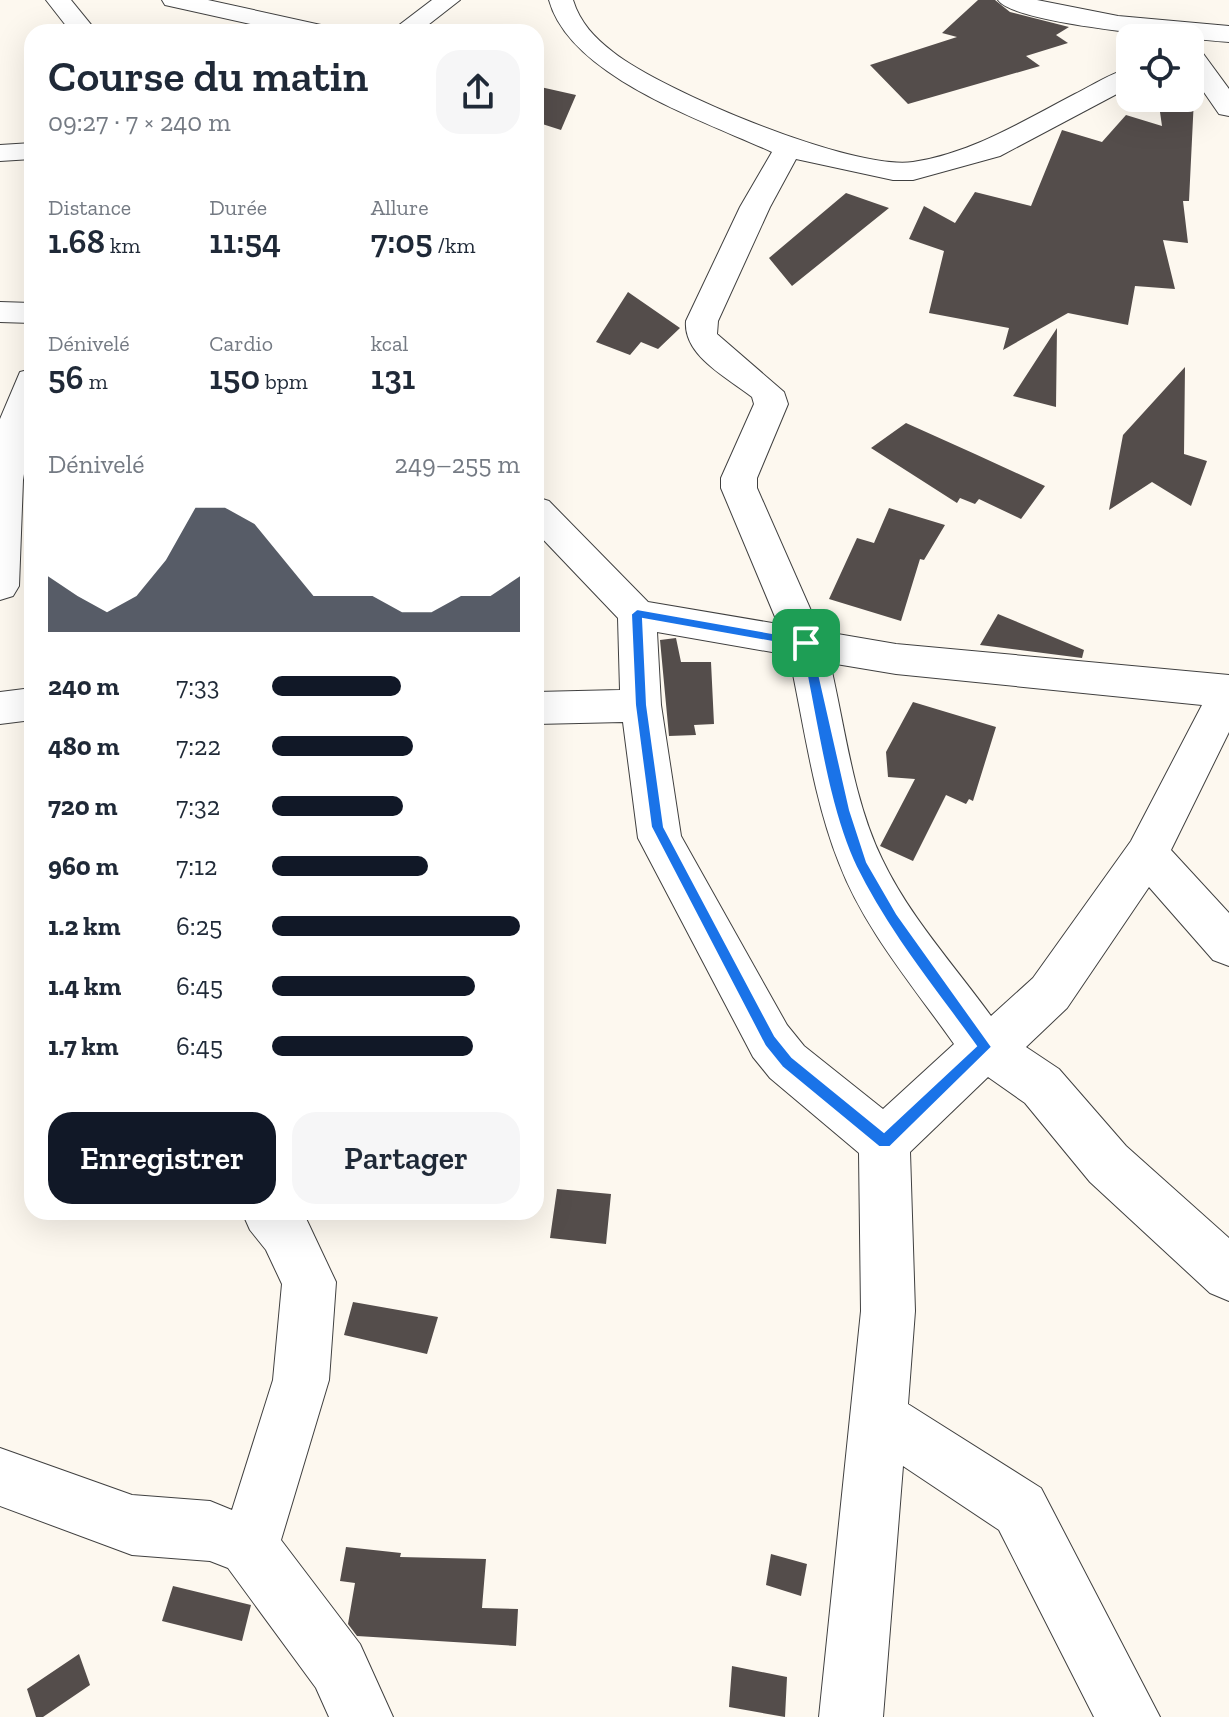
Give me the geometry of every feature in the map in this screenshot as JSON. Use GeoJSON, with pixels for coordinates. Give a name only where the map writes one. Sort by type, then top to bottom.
{"type":"FeatureCollection","features":[{"type":"Feature","properties":{"kind":"street"},"geometry":{"type":"LineString","coordinates":[[58,0],[78,24]]}},
{"type":"Feature","properties":{"kind":"street"},"geometry":{"type":"LineString","coordinates":[[174,0],[286,24]]}},
{"type":"Feature","properties":{"kind":"street"},"geometry":{"type":"LineString","coordinates":[[275,0],[306,24]]}},
{"type":"Feature","properties":{"kind":"street"},"geometry":{"type":"LineString","coordinates":[[414,24],[448,0]]}},
{"type":"Feature","properties":{"kind":"street"},"geometry":{"type":"LineString","coordinates":[[561,0],[565,14],[583,40],[606,60],[637,79],[788,149],[893,171],[913,171],[990,150],[1116,83]]}},
{"type":"Feature","properties":{"kind":"street"},"geometry":{"type":"LineString","coordinates":[[1010,0],[1116,28]]}},
{"type":"Feature","properties":{"kind":"street"},"geometry":{"type":"LineString","coordinates":[[1162,0],[1174,24]]}},
{"type":"Feature","properties":{"kind":"street"},"geometry":{"type":"LineString","coordinates":[[1204,41],[1229,34]]}},
{"type":"Feature","properties":{"kind":"street"},"geometry":{"type":"LineString","coordinates":[[1204,73],[1229,108]]}},
{"type":"Feature","properties":{"kind":"street"},"geometry":{"type":"LineString","coordinates":[[788,149],[755,207],[702,321],[701,334],[707,345],[767,392],[771,404],[739,478],[739,488],[806,643],[843,810],[861,864],[892,918],[985,1047],[1042,1086],[1108,1164],[1229,1274]]}},
{"type":"Feature","properties":{"kind":"street"},"geometry":{"type":"LineString","coordinates":[[0,152],[24,151]]}},
{"type":"Feature","properties":{"kind":"street"},"geometry":{"type":"LineString","coordinates":[[0,312],[24,313]]}},
{"type":"Feature","properties":{"kind":"street"},"geometry":{"type":"LineString","coordinates":[[0,586],[8,437],[24,394]]}},
{"type":"Feature","properties":{"kind":"street"},"geometry":{"type":"LineString","coordinates":[[544,518],[637,614],[975,669],[1228,692],[1147,854],[1050,993],[1016,1026],[985,1047],[884,1142],[888,1311],[851,1717]]}},
{"type":"Feature","properties":{"kind":"street"},"geometry":{"type":"LineString","coordinates":[[637,614],[641,705],[660,838],[770,1041],[787,1062],[884,1142]]}},
{"type":"Feature","properties":{"kind":"street"},"geometry":{"type":"LineString","coordinates":[[0,708],[24,705]]}},
{"type":"Feature","properties":{"kind":"street"},"geometry":{"type":"LineString","coordinates":[[544,708],[641,705]]}},
{"type":"Feature","properties":{"kind":"street"},"geometry":{"type":"LineString","coordinates":[[1147,854],[1229,945]]}},
{"type":"Feature","properties":{"kind":"street"},"geometry":{"type":"LineString","coordinates":[[249,1547],[301,1380],[309,1282],[285,1231],[275,1220]]}},
{"type":"Feature","properties":{"kind":"street"},"geometry":{"type":"LineString","coordinates":[[880,1419],[1020,1509],[1128,1717]]}},
{"type":"Feature","properties":{"kind":"street"},"geometry":{"type":"LineString","coordinates":[[0,1477],[132,1525],[210,1531],[249,1547],[338,1666],[361,1717]]}},
{"type":"Feature","properties":{"kind":"building"},"geometry":{"type":"Polygon","coordinates":[[[978,0],[995,0],[1010,12],[1069,27],[1056,35],[1068,43],[1026,56],[1040,66],[908,104],[870,65],[957,37],[942,33],[978,0]]]}},
{"type":"Feature","properties":{"kind":"building"},"geometry":{"type":"Polygon","coordinates":[[[544,88],[576,95],[561,130],[544,125],[544,88]]]}},
{"type":"Feature","properties":{"kind":"building"},"geometry":{"type":"Polygon","coordinates":[[[1160,112],[1193,112],[1189,201],[1183,201],[1188,243],[1163,240],[1175,289],[1135,286],[1128,325],[1068,313],[1003,350],[1009,328],[929,313],[944,251],[909,239],[924,206],[955,223],[975,192],[1031,206],[1062,130],[1102,142],[1126,115],[1162,126],[1160,112]]]}},
{"type":"Feature","properties":{"kind":"building"},"geometry":{"type":"Polygon","coordinates":[[[846,193],[889,208],[792,286],[769,258],[846,193]]]}},
{"type":"Feature","properties":{"kind":"building"},"geometry":{"type":"Polygon","coordinates":[[[628,292],[680,328],[658,349],[641,342],[630,355],[596,342],[628,292]]]}},
{"type":"Feature","properties":{"kind":"building"},"geometry":{"type":"Polygon","coordinates":[[[1057,328],[1056,407],[1013,396],[1057,328]]]}},
{"type":"Feature","properties":{"kind":"building"},"geometry":{"type":"Polygon","coordinates":[[[1185,367],[1184,454],[1207,461],[1191,506],[1152,482],[1109,510],[1123,435],[1185,367]]]}},
{"type":"Feature","properties":{"kind":"building"},"geometry":{"type":"Polygon","coordinates":[[[906,423],[1045,486],[1021,519],[979,499],[975,504],[960,498],[957,503],[871,448],[906,423]]]}},
{"type":"Feature","properties":{"kind":"building"},"geometry":{"type":"Polygon","coordinates":[[[889,508],[945,525],[924,560],[920,559],[901,621],[829,599],[857,538],[874,543],[889,508]]]}},
{"type":"Feature","properties":{"kind":"building"},"geometry":{"type":"Polygon","coordinates":[[[998,614],[1084,650],[1082,658],[980,645],[998,614]]]}},
{"type":"Feature","properties":{"kind":"building"},"geometry":{"type":"Polygon","coordinates":[[[676,638],[681,662],[711,662],[714,724],[694,725],[696,735],[669,736],[660,640],[676,638]]]}},
{"type":"Feature","properties":{"kind":"building"},"geometry":{"type":"Polygon","coordinates":[[[913,702],[996,727],[973,801],[969,799],[966,804],[946,795],[913,861],[880,846],[915,779],[888,777],[886,752],[913,702]]]}},
{"type":"Feature","properties":{"kind":"building"},"geometry":{"type":"Polygon","coordinates":[[[557,1189],[611,1194],[606,1244],[550,1238],[557,1189]]]}},
{"type":"Feature","properties":{"kind":"building"},"geometry":{"type":"Polygon","coordinates":[[[353,1302],[438,1317],[427,1354],[344,1335],[353,1302]]]}},
{"type":"Feature","properties":{"kind":"building"},"geometry":{"type":"Polygon","coordinates":[[[346,1547],[401,1553],[400,1557],[486,1559],[482,1608],[518,1609],[516,1646],[357,1636],[348,1624],[355,1583],[340,1581],[346,1547]]]}},
{"type":"Feature","properties":{"kind":"building"},"geometry":{"type":"Polygon","coordinates":[[[771,1554],[807,1564],[801,1596],[766,1585],[771,1554]]]}},
{"type":"Feature","properties":{"kind":"building"},"geometry":{"type":"Polygon","coordinates":[[[173,1586],[251,1605],[242,1641],[162,1621],[173,1586]]]}},
{"type":"Feature","properties":{"kind":"building"},"geometry":{"type":"Polygon","coordinates":[[[79,1654],[90,1685],[43,1717],[36,1717],[27,1689],[79,1654]]]}},
{"type":"Feature","properties":{"kind":"building"},"geometry":{"type":"Polygon","coordinates":[[[732,1666],[787,1677],[785,1717],[729,1707],[732,1666]]]}},
{"type":"Feature","properties":{"kind":"route"},"geometry":{"type":"LineString","coordinates":[[637,614],[806,643],[843,810],[861,864],[892,918],[985,1047],[884,1142],[787,1062],[770,1041],[660,838],[657,827],[641,705],[637,614]]}}]}
